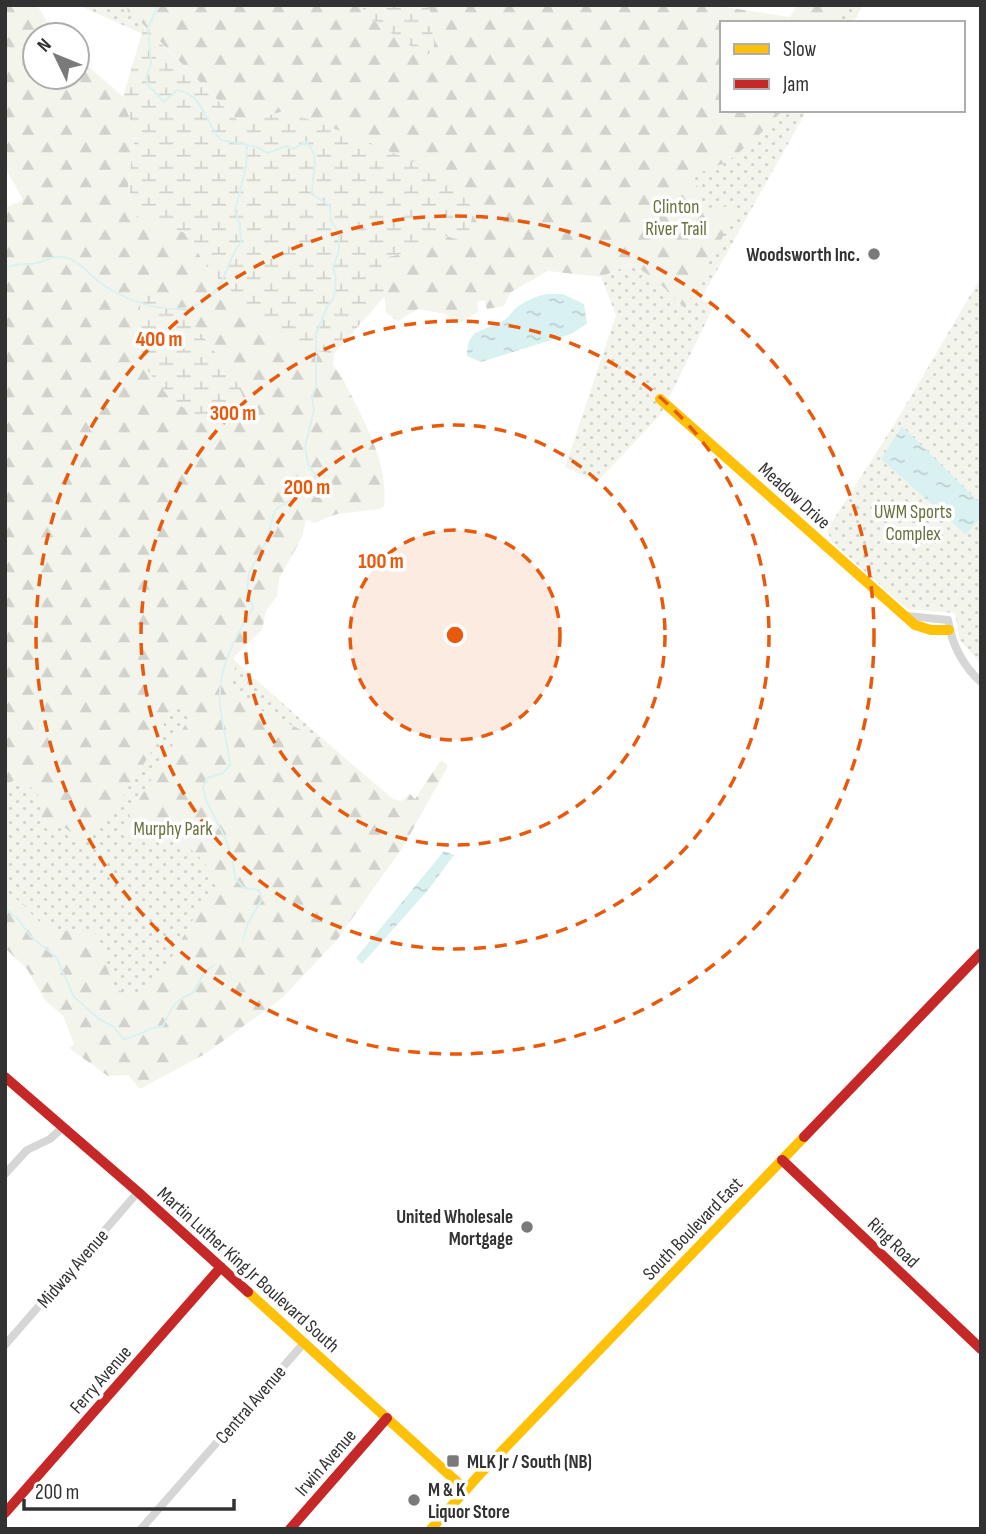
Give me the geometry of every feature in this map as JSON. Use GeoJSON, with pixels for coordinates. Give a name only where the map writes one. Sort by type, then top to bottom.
{"type":"FeatureCollection","features":[{"type":"Feature","properties":{"kind":"street","name":"Meadow Drive"},"geometry":{"type":"LineString","coordinates":[[660,399],[918,628],[930,631],[948,625]]}},
{"type":"Feature","properties":{"kind":"street"},"geometry":{"type":"LineString","coordinates":[[948,625],[960,658],[981,682]]}},
{"type":"Feature","properties":{"kind":"street","name":"South Boulevard East"},"geometry":{"type":"LineString","coordinates":[[431,1529],[981,953]]}},
{"type":"Feature","properties":{"kind":"street","name":"Martin Luther King Jr Boulevard South"},"geometry":{"type":"LineString","coordinates":[[5,1077],[138,1192],[466,1490]]}},
{"type":"Feature","properties":{"kind":"street"},"geometry":{"type":"LineString","coordinates":[[5,1174],[27,1150],[50,1139],[62,1128]]}},
{"type":"Feature","properties":{"kind":"street","name":"Ring Road"},"geometry":{"type":"LineString","coordinates":[[782,1160],[981,1349]]}},
{"type":"Feature","properties":{"kind":"street","name":"Midway Avenue"},"geometry":{"type":"LineString","coordinates":[[5,1345],[138,1192]]}},
{"type":"Feature","properties":{"kind":"street","name":"Ferry Avenue"},"geometry":{"type":"LineString","coordinates":[[5,1513],[221,1268]]}},
{"type":"Feature","properties":{"kind":"street","name":"Central Avenue"},"geometry":{"type":"LineString","coordinates":[[141,1529],[304,1343]]}},
{"type":"Feature","properties":{"kind":"street","name":"Irwin Avenue"},"geometry":{"type":"LineString","coordinates":[[290,1529],[387,1418]]}},
{"type":"Feature","properties":{"kind":"green space"},"geometry":{"type":"Polygon","coordinates":[[[5,5],[37,5],[47,21],[21,21],[21,91],[91,91],[91,68],[123,97],[135,136],[128,185],[137,218],[186,233],[208,269],[295,347],[334,354],[333,365],[357,407],[378,455],[384,506],[380,509],[337,514],[314,523],[306,519],[302,537],[279,579],[277,596],[266,611],[262,630],[233,658],[236,662],[232,683],[242,701],[326,742],[393,799],[401,801],[410,794],[415,799],[441,760],[448,766],[403,847],[336,941],[281,999],[205,1054],[140,1089],[128,1075],[108,1076],[69,1048],[74,1044],[63,1016],[45,1000],[27,969],[5,948],[5,894],[23,904],[45,926],[95,932],[113,985],[125,995],[141,994],[161,976],[211,888],[217,889],[200,857],[181,843],[158,834],[124,834],[124,824],[190,717],[191,709],[178,704],[166,716],[160,739],[107,820],[82,840],[62,826],[41,822],[40,800],[30,787],[16,779],[5,785],[5,208],[23,200],[5,167],[5,5]]]}},
{"type":"Feature","properties":{"kind":"green space","name":"Clinton River Trail"},"geometry":{"type":"Polygon","coordinates":[[[78,5],[219,5],[543,146],[750,112],[806,112],[701,299],[714,306],[661,414],[597,482],[565,467],[616,315],[601,277],[631,264],[524,205],[78,5]]]}},
{"type":"Feature","properties":{"kind":"green space"},"geometry":{"type":"Polygon","coordinates":[[[127,5],[361,5],[366,16],[434,46],[429,5],[712,5],[790,17],[797,5],[842,5],[833,21],[720,21],[720,112],[781,112],[754,140],[727,162],[694,175],[704,209],[719,206],[738,208],[685,308],[657,281],[632,263],[601,277],[548,271],[511,292],[504,306],[487,309],[484,300],[477,302],[479,311],[457,325],[446,314],[418,309],[398,321],[386,313],[381,258],[418,251],[285,111],[240,123],[141,22],[128,14],[127,5]]]}},
{"type":"Feature","properties":{"kind":"green space"},"geometry":{"type":"Polygon","coordinates":[[[361,5],[429,5],[434,46],[427,57],[366,16],[361,5]]]}},
{"type":"Feature","properties":{"kind":"green space"},"geometry":{"type":"Polygon","coordinates":[[[836,5],[863,5],[854,21],[827,21],[836,5]]]}},
{"type":"Feature","properties":{"kind":"green space"},"geometry":{"type":"Polygon","coordinates":[[[144,26],[240,123],[285,111],[349,134],[447,176],[474,210],[466,242],[432,232],[418,251],[381,258],[385,296],[334,354],[295,347],[208,269],[186,233],[137,218],[128,185],[135,136],[123,97],[144,26]]]}},
{"type":"Feature","properties":{"kind":"green space","name":"UWM Sports Complex"},"geometry":{"type":"Polygon","coordinates":[[[981,277],[981,664],[960,640],[955,613],[907,609],[832,542],[827,530],[897,420],[981,277]]]}},
{"type":"Feature","properties":{"kind":"green space"},"geometry":{"type":"Polygon","coordinates":[[[142,289],[195,326],[235,378],[246,404],[233,415],[207,421],[172,401],[135,355],[142,289]]]}},
{"type":"Feature","properties":{"kind":"green space","name":"Murphy Park"},"geometry":{"type":"Polygon","coordinates":[[[5,435],[72,516],[397,805],[174,1038],[5,936],[5,435]]]}},
{"type":"Feature","properties":{"kind":"water"},"geometry":{"type":"Polygon","coordinates":[[[547,294],[563,294],[584,304],[587,324],[571,334],[481,362],[467,356],[473,335],[506,319],[527,301],[547,294]]]}},
{"type":"Feature","properties":{"kind":"water"},"geometry":{"type":"Polygon","coordinates":[[[902,426],[981,504],[981,517],[966,535],[881,459],[902,426]]]}},
{"type":"Feature","properties":{"kind":"water"},"geometry":{"type":"Polygon","coordinates":[[[444,851],[454,855],[429,889],[362,964],[356,958],[444,851]]]}},
{"type":"Feature","properties":{"kind":"waterway"},"geometry":{"type":"LineString","coordinates":[[158,5],[148,28],[151,64],[146,78],[148,85],[164,102],[177,90],[193,97],[221,140],[257,147],[268,153],[286,146],[293,149],[306,142],[315,160],[312,194],[330,206],[331,221],[339,233],[339,251],[333,267],[336,279],[334,297],[316,334],[316,387],[312,397],[314,410],[305,447],[315,481],[310,485],[294,488],[290,492],[292,499],[275,510],[266,542],[249,573],[247,590],[253,608],[229,654],[221,679],[221,713],[230,765],[223,773],[207,778],[203,787],[206,800],[225,838],[233,861],[235,878],[244,888],[259,890],[262,899],[248,923],[243,939]]}},
{"type":"Feature","properties":{"kind":"waterway"},"geometry":{"type":"LineString","coordinates":[[5,268],[63,257],[78,263],[109,289],[138,302],[169,309],[197,305],[215,292],[241,242],[240,225],[235,211],[246,167],[247,146]]}},
{"type":"Feature","properties":{"kind":"waterway"},"geometry":{"type":"LineString","coordinates":[[5,908],[19,920],[30,936],[56,957],[74,997],[99,1019],[114,1027],[123,1039],[163,1026],[174,1005],[193,993],[204,973],[214,965]]}},
{"type":"Feature","properties":{"kind":"traffic: slow"},"geometry":{"type":"LineString","coordinates":[[660,399],[915,625],[931,630],[949,630]]}},
{"type":"Feature","properties":{"kind":"traffic: slow"},"geometry":{"type":"LineString","coordinates":[[431,1529],[480,1474],[804,1137]]}},
{"type":"Feature","properties":{"kind":"traffic: slow"},"geometry":{"type":"LineString","coordinates":[[248,1292],[466,1490]]}},
{"type":"Feature","properties":{"kind":"traffic: jam"},"geometry":{"type":"LineString","coordinates":[[804,1137],[981,953]]}},
{"type":"Feature","properties":{"kind":"traffic: jam"},"geometry":{"type":"LineString","coordinates":[[5,1077],[248,1292]]}},
{"type":"Feature","properties":{"kind":"traffic: jam"},"geometry":{"type":"LineString","coordinates":[[782,1160],[981,1349]]}},
{"type":"Feature","properties":{"kind":"traffic: jam"},"geometry":{"type":"LineString","coordinates":[[5,1513],[221,1267]]}},
{"type":"Feature","properties":{"kind":"traffic: jam"},"geometry":{"type":"LineString","coordinates":[[290,1529],[387,1418]]}},
{"type":"Feature","properties":{"kind":"place","name":"Woodsworth Inc."},"geometry":{"type":"Point","coordinates":[874,254]}},
{"type":"Feature","properties":{"kind":"place","name":"United Wholesale Mortgage"},"geometry":{"type":"Point","coordinates":[527,1227]}},
{"type":"Feature","properties":{"kind":"place","name":"MLK Jr / South (NB)"},"geometry":{"type":"Point","coordinates":[453,1461]}},
{"type":"Feature","properties":{"kind":"place","name":"M & K Liquor Store"},"geometry":{"type":"Point","coordinates":[414,1500]}}]}
